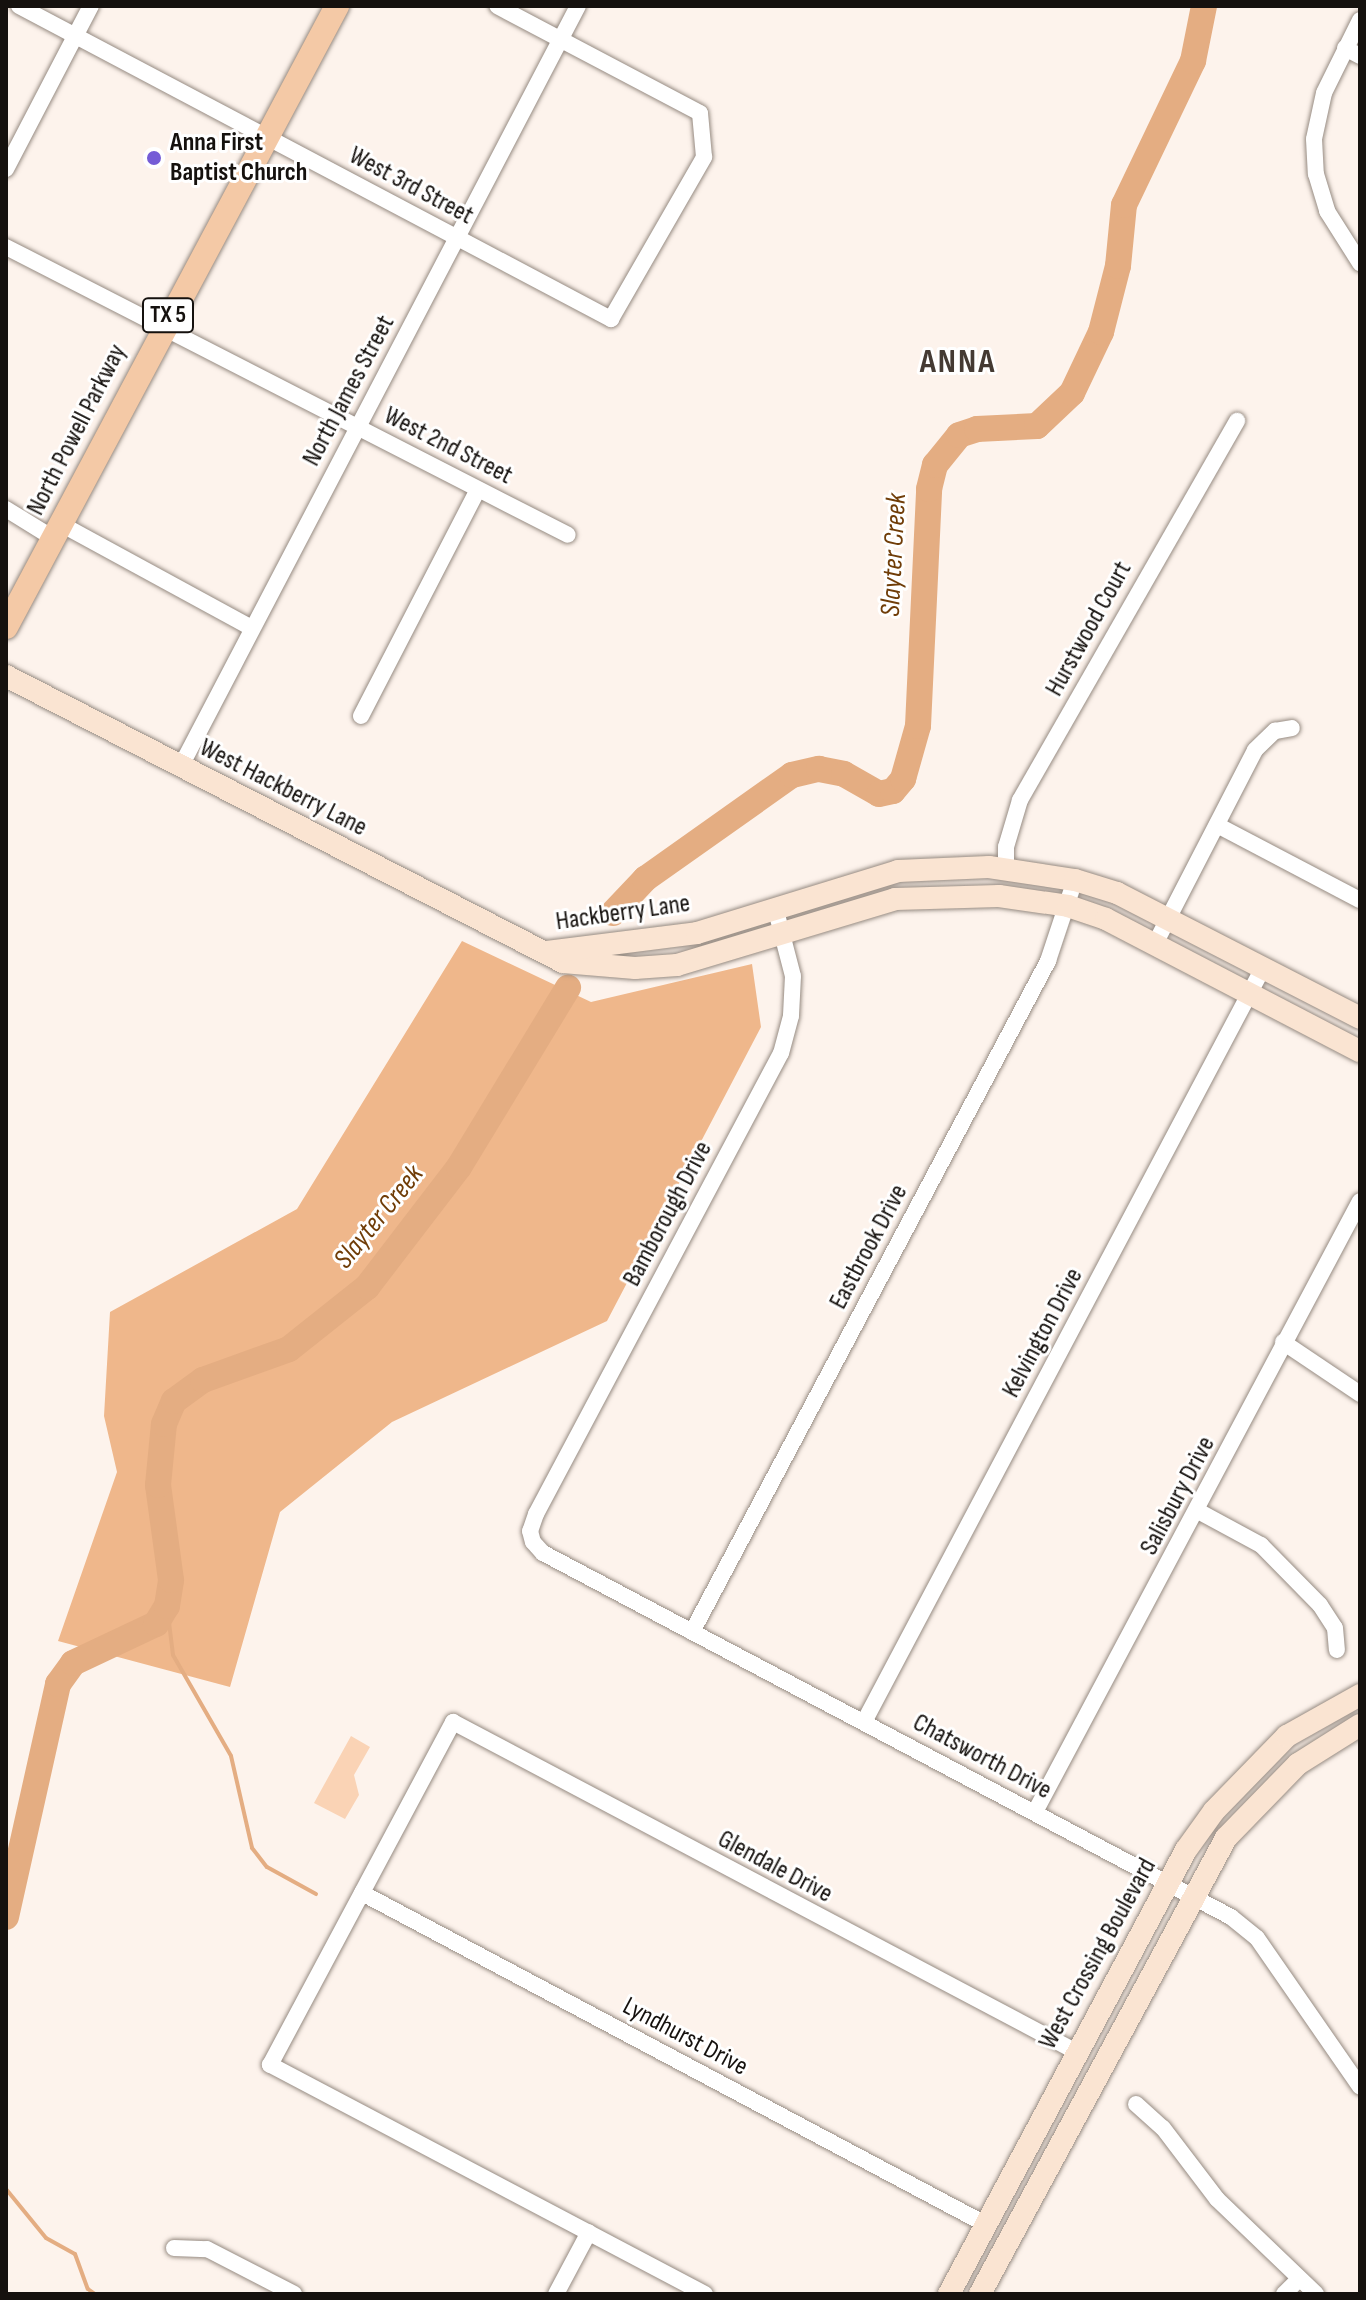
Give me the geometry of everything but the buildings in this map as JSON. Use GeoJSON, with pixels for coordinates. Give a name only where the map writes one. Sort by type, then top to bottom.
{"type":"FeatureCollection","features":[{"type":"Feature","properties":{"kind":"main road","name":"North Powell Parkway"},"geometry":{"type":"LineString","coordinates":[[6,627],[162,327],[337,6]]}},
{"type":"Feature","properties":{"kind":"street","name":"West 3rd Street"},"geometry":{"type":"LineString","coordinates":[[19,6],[611,319],[704,157],[700,113],[561,38]]}},
{"type":"Feature","properties":{"kind":"street"},"geometry":{"type":"LineString","coordinates":[[6,169],[91,6]]}},
{"type":"Feature","properties":{"kind":"street"},"geometry":{"type":"LineString","coordinates":[[497,6],[561,38]]}},
{"type":"Feature","properties":{"kind":"street","name":"North James Street"},"geometry":{"type":"LineString","coordinates":[[181,766],[250,627],[578,6]]}},
{"type":"Feature","properties":{"kind":"street"},"geometry":{"type":"LineString","coordinates":[[1360,20],[1352,52],[1324,93],[1314,139],[1316,174],[1327,211],[1360,263]]}},
{"type":"Feature","properties":{"kind":"street","name":"West 2nd Street"},"geometry":{"type":"LineString","coordinates":[[6,247],[568,535]]}},
{"type":"Feature","properties":{"kind":"street","name":"Hurstwood Court"},"geometry":{"type":"LineString","coordinates":[[1006,869],[1006,847],[1020,800],[1237,421]]}},
{"type":"Feature","properties":{"kind":"street"},"geometry":{"type":"LineString","coordinates":[[361,716],[478,489]]}},
{"type":"Feature","properties":{"kind":"street"},"geometry":{"type":"LineString","coordinates":[[6,509],[250,627]]}},
{"type":"Feature","properties":{"kind":"street","name":"West Hackberry Lane"},"geometry":{"type":"LineString","coordinates":[[6,676],[535,949]]}},
{"type":"Feature","properties":{"kind":"street"},"geometry":{"type":"LineString","coordinates":[[1155,944],[1255,750],[1275,731],[1292,728]]}},
{"type":"Feature","properties":{"kind":"street"},"geometry":{"type":"LineString","coordinates":[[1217,825],[1360,900]]}},
{"type":"Feature","properties":{"kind":"street","name":"Hackberry Lane"},"geometry":{"type":"LineString","coordinates":[[535,949],[567,952],[597,944],[683,936],[898,871],[1006,869],[1075,880],[1170,917],[1360,1018]]}},
{"type":"Feature","properties":{"kind":"street","name":"Eastbrook Drive"},"geometry":{"type":"LineString","coordinates":[[692,1632],[1048,961],[1075,880]]}},
{"type":"Feature","properties":{"kind":"street","name":"Hackberry Lane"},"geometry":{"type":"LineString","coordinates":[[535,949],[576,965],[635,968],[717,956],[895,899],[999,896],[1068,906],[1155,944],[1360,1051]]}},
{"type":"Feature","properties":{"kind":"street","name":"Bamborough Drive"},"geometry":{"type":"LineString","coordinates":[[530,1531],[781,1053],[791,1016],[793,976],[775,907]]}},
{"type":"Feature","properties":{"kind":"street","name":"Kelvington Drive"},"geometry":{"type":"LineString","coordinates":[[864,1722],[1264,966]]}},
{"type":"Feature","properties":{"kind":"street","name":"Salisbury Drive"},"geometry":{"type":"LineString","coordinates":[[1035,1812],[1198,1511],[1283,1342],[1360,1201]]}},
{"type":"Feature","properties":{"kind":"street"},"geometry":{"type":"LineString","coordinates":[[1283,1342],[1360,1394]]}},
{"type":"Feature","properties":{"kind":"street"},"geometry":{"type":"LineString","coordinates":[[1198,1511],[1261,1545],[1320,1605],[1335,1628],[1337,1650]]}},
{"type":"Feature","properties":{"kind":"street","name":"Chatsworth Drive"},"geometry":{"type":"LineString","coordinates":[[530,1531],[543,1553],[1194,1894],[1257,1938],[1360,2087]]}},
{"type":"Feature","properties":{"kind":"street","name":"West Crossing Boulevard"},"geometry":{"type":"LineString","coordinates":[[949,2294],[1075,2051],[1170,1881],[1214,1811],[1252,1768],[1287,1736],[1360,1695]]}},
{"type":"Feature","properties":{"kind":"street","name":"Glendale Drive"},"geometry":{"type":"LineString","coordinates":[[362,1893],[453,1722],[1075,2051]]}},
{"type":"Feature","properties":{"kind":"street"},"geometry":{"type":"LineString","coordinates":[[980,2294],[1226,1838],[1298,1764],[1360,1725]]}},
{"type":"Feature","properties":{"kind":"street"},"geometry":{"type":"LineString","coordinates":[[362,1893],[270,2065],[705,2294]]}},
{"type":"Feature","properties":{"kind":"street","name":"Lyndhurst Drive"},"geometry":{"type":"LineString","coordinates":[[362,1893],[985,2224]]}},
{"type":"Feature","properties":{"kind":"street"},"geometry":{"type":"LineString","coordinates":[[1136,2104],[1163,2128],[1217,2199],[1316,2294]]}},
{"type":"Feature","properties":{"kind":"street"},"geometry":{"type":"LineString","coordinates":[[556,2294],[589,2232]]}},
{"type":"Feature","properties":{"kind":"street"},"geometry":{"type":"LineString","coordinates":[[174,2248],[207,2249],[294,2294]]}},
{"type":"Feature","properties":{"kind":"street"},"geometry":{"type":"LineString","coordinates":[[1284,2294],[1298,2280]]}},
{"type":"Feature","properties":{"kind":"shaded area"},"geometry":{"type":"Polygon","coordinates":[[[462,941],[591,1002],[752,964],[761,1027],[607,1321],[392,1422],[280,1512],[230,1687],[58,1641],[117,1472],[104,1416],[110,1312],[297,1209],[462,941]]]}},
{"type":"Feature","properties":{"kind":"shaded area"},"geometry":{"type":"Polygon","coordinates":[[[351,1736],[370,1747],[354,1775],[359,1795],[345,1819],[314,1803],[351,1736]]]}},
{"type":"Feature","properties":{"kind":"waterway","name":"Slayter Creek"},"geometry":{"type":"LineString","coordinates":[[613,913],[645,879],[792,775],[819,769],[844,774],[879,794],[893,791],[903,779],[918,726],[929,489],[935,465],[959,435],[977,429],[1037,426],[1072,393],[1101,332],[1118,266],[1124,205],[1193,61],[1204,6]]}},
{"type":"Feature","properties":{"kind":"waterway","name":"Slayter Creek"},"geometry":{"type":"LineString","coordinates":[[6,1917],[58,1684],[73,1663],[156,1624],[167,1606],[171,1580],[158,1485],[164,1424],[174,1401],[203,1380],[289,1349],[367,1287],[459,1167],[568,988]]}},
{"type":"Feature","properties":{"kind":"waterway"},"geometry":{"type":"LineString","coordinates":[[167,1606],[173,1655],[231,1756],[252,1848],[267,1867],[316,1894]]}},
{"type":"Feature","properties":{"kind":"waterway"},"geometry":{"type":"LineString","coordinates":[[6,2189],[46,2238],[75,2254],[88,2289],[95,2294]]}},
{"type":"Feature","properties":{"kind":"place","name":"Anna First Baptist Church"},"geometry":{"type":"Point","coordinates":[154,158]}},
{"type":"Feature","properties":{"kind":"district","name":"ANNA"},"geometry":{"type":"Point","coordinates":[958,362]}}]}
